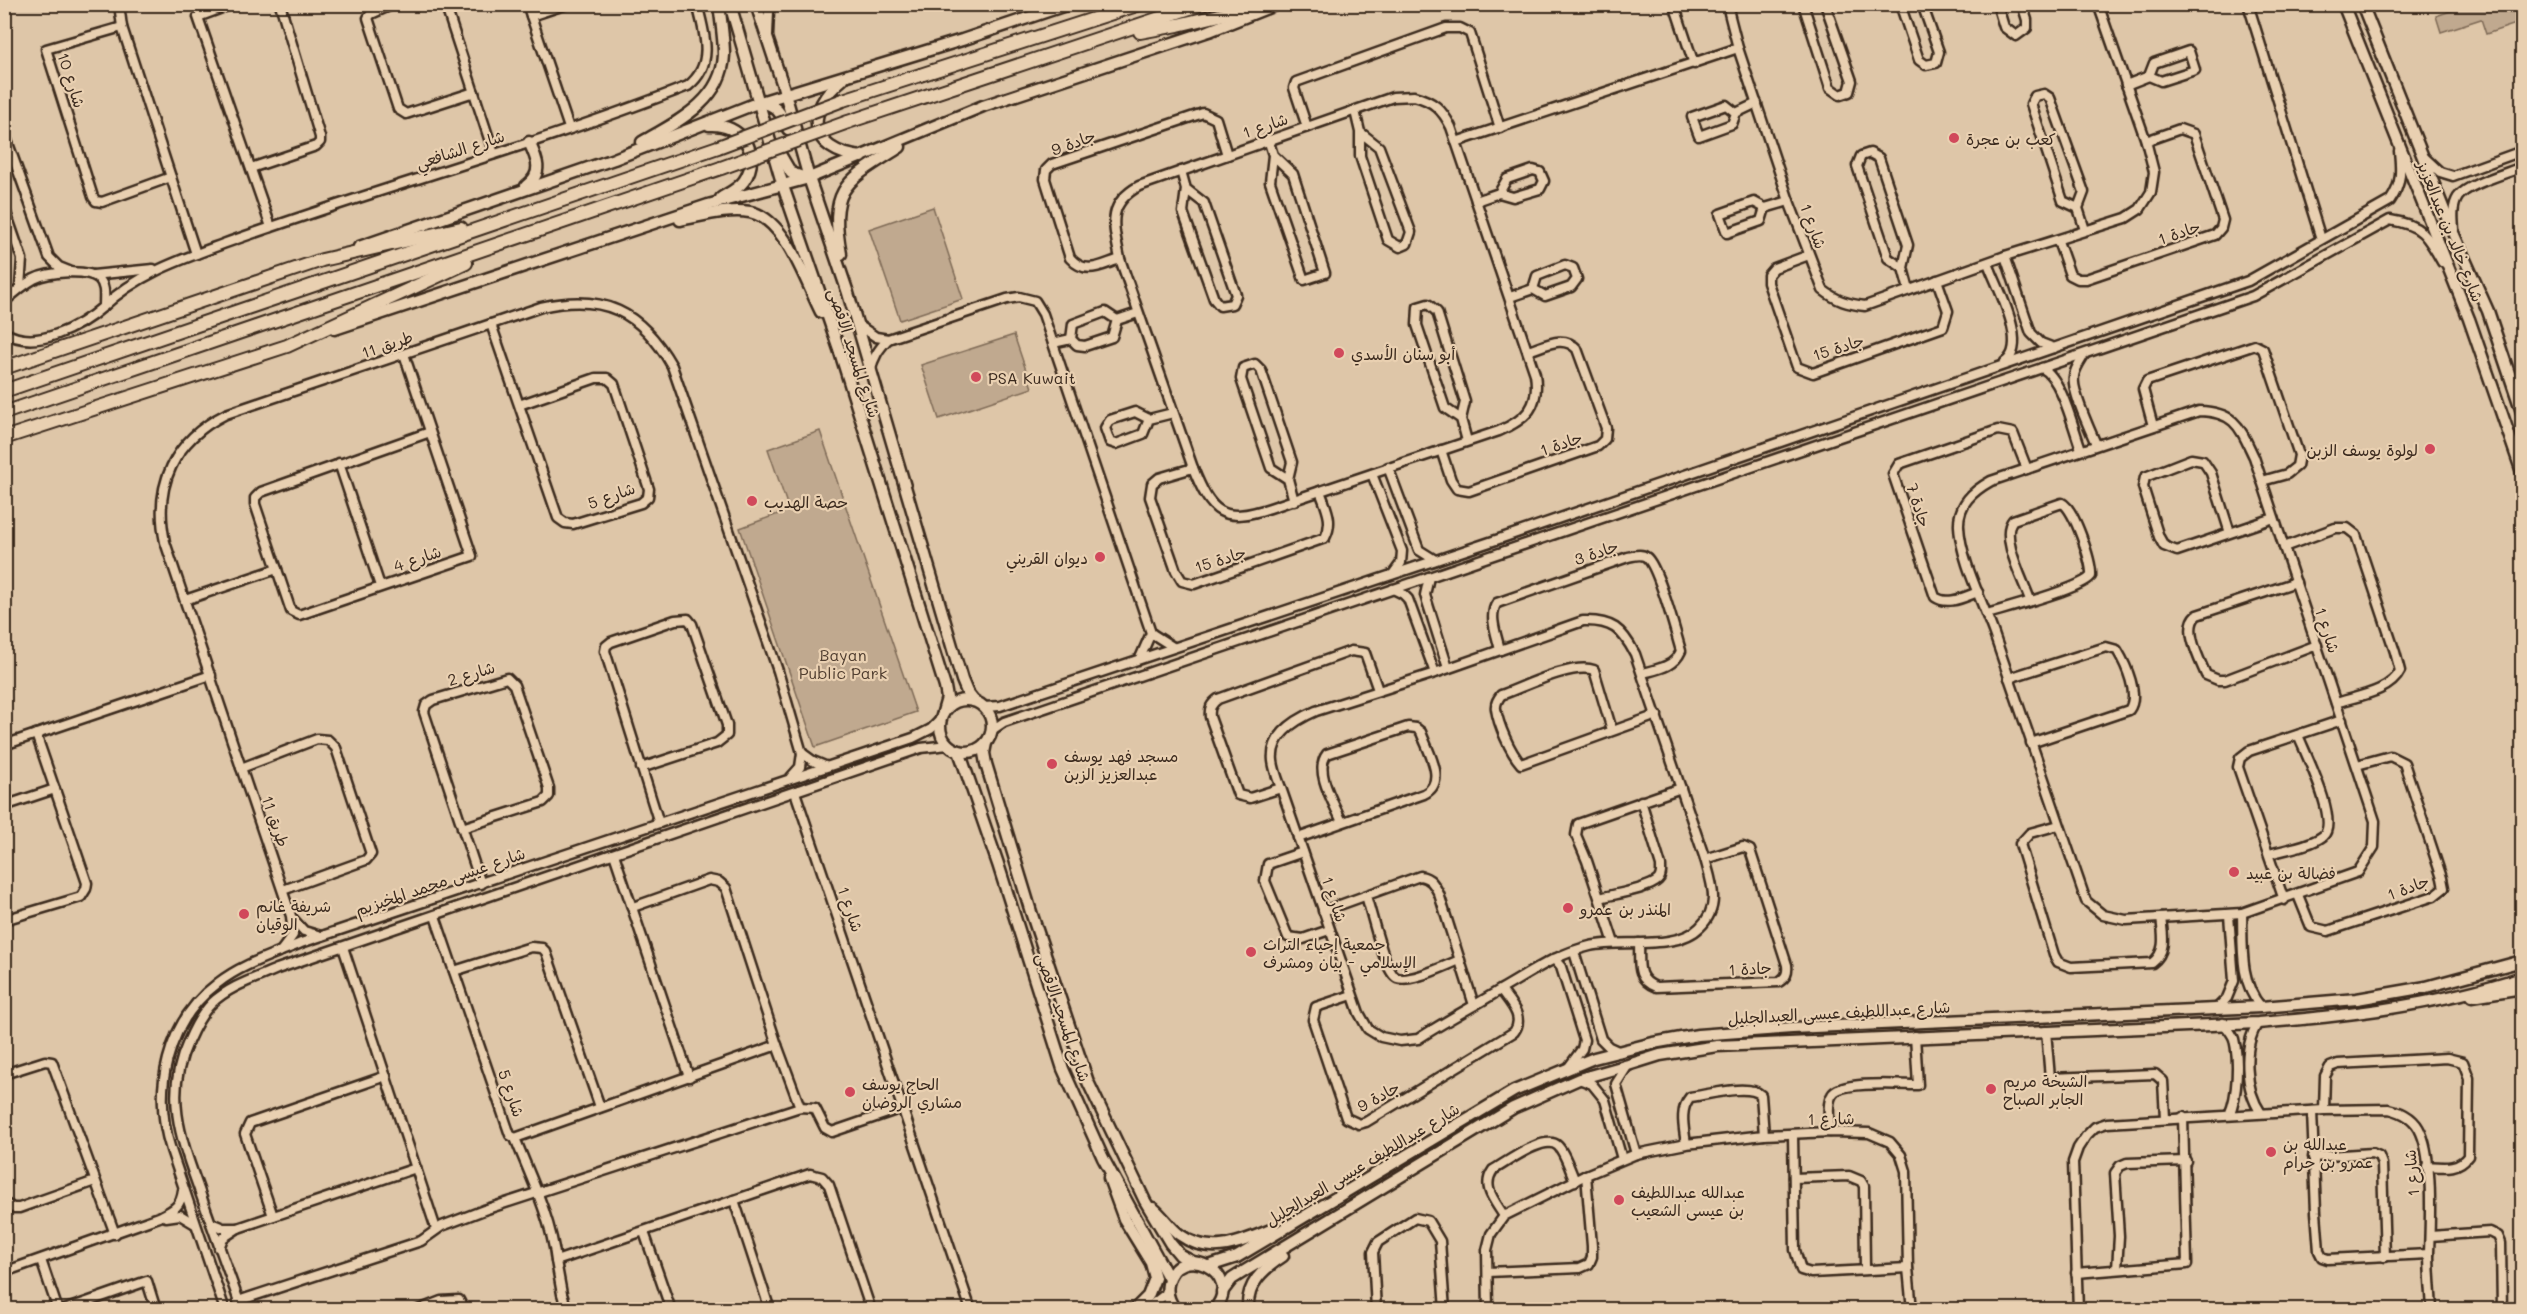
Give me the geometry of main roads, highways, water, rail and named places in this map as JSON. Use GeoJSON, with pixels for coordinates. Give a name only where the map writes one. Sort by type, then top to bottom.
{"type":"FeatureCollection","features":[{"type":"Feature","properties":{"kind":"highway"},"geometry":{"type":"LineString","coordinates":[[4,391],[718,147],[843,100],[1140,4]]}},
{"type":"Feature","properties":{"kind":"highway"},"geometry":{"type":"LineString","coordinates":[[4,413],[516,239],[848,122],[1106,38],[1202,4]]}},
{"type":"Feature","properties":{"kind":"highway"},"geometry":{"type":"LineString","coordinates":[[1106,38],[1178,26],[1266,4]]}},
{"type":"Feature","properties":{"kind":"highway"},"geometry":{"type":"LineString","coordinates":[[4,368],[322,260],[509,218]]}},
{"type":"Feature","properties":{"kind":"highway"},"geometry":{"type":"LineString","coordinates":[[4,438],[287,346],[516,239]]}},
{"type":"Feature","properties":{"kind":"main road"},"geometry":{"type":"LineString","coordinates":[[614,159],[691,112],[714,90],[722,70],[724,55],[719,4]]}},
{"type":"Feature","properties":{"kind":"main road","name":"شارع المسجد الاقصى"},"geometry":{"type":"LineString","coordinates":[[730,4],[783,186],[839,349],[945,687],[947,698],[942,716]]}},
{"type":"Feature","properties":{"kind":"main road","name":"شارع المسجد الاقصى"},"geometry":{"type":"LineString","coordinates":[[756,4],[809,178],[848,293],[962,680],[967,692],[974,700]]}},
{"type":"Feature","properties":{"kind":"main road"},"geometry":{"type":"LineString","coordinates":[[322,260],[614,159],[757,103],[1069,4]]}},
{"type":"Feature","properties":{"kind":"main road"},"geometry":{"type":"LineString","coordinates":[[287,346],[390,309],[708,205],[809,178],[983,106],[1209,31],[1277,4]]}},
{"type":"Feature","properties":{"kind":"main road","name":"شارع خالد بن عبدالعزيز"},"geometry":{"type":"LineString","coordinates":[[2343,4],[2459,293],[2523,472]]}},
{"type":"Feature","properties":{"kind":"main road","name":"شارع خالد بن عبدالعزيز"},"geometry":{"type":"LineString","coordinates":[[2362,4],[2421,155],[2488,311],[2523,412]]}},
{"type":"Feature","properties":{"kind":"main road"},"geometry":{"type":"LineString","coordinates":[[848,75],[833,87],[821,102],[817,115],[818,128],[823,140],[833,149],[847,155],[864,157]]}},
{"type":"Feature","properties":{"kind":"main road"},"geometry":{"type":"LineString","coordinates":[[757,103],[768,103],[777,109],[804,158]]}},
{"type":"Feature","properties":{"kind":"main road"},"geometry":{"type":"LineString","coordinates":[[764,122],[790,171],[796,176],[809,178]]}},
{"type":"Feature","properties":{"kind":"main road"},"geometry":{"type":"LineString","coordinates":[[703,125],[722,124],[735,129],[744,138],[750,157],[748,172],[742,182],[732,191],[708,205]]}},
{"type":"Feature","properties":{"kind":"main road"},"geometry":{"type":"LineString","coordinates":[[848,293],[836,224],[837,208],[842,195],[858,175],[925,130]]}},
{"type":"Feature","properties":{"kind":"main road"},"geometry":{"type":"LineString","coordinates":[[523,189],[531,183],[539,169],[529,142]]}},
{"type":"Feature","properties":{"kind":"main road"},"geometry":{"type":"LineString","coordinates":[[647,225],[733,212],[750,212],[764,217],[782,234],[839,349]]}},
{"type":"Feature","properties":{"kind":"main road"},"geometry":{"type":"LineString","coordinates":[[974,700],[984,707],[992,722],[992,730],[986,743],[974,751],[959,751],[948,745],[942,738],[942,716],[957,701],[974,700]]}},
{"type":"Feature","properties":{"kind":"main road","name":"شارع المسجد الاقصى"},"geometry":{"type":"LineString","coordinates":[[986,743],[984,753],[986,764],[1081,1061],[1107,1126],[1145,1201],[1170,1243],[1180,1255],[1193,1262]]}},
{"type":"Feature","properties":{"kind":"main road","name":"شارع المسجد الاقصى"},"geometry":{"type":"LineString","coordinates":[[959,751],[998,864],[1063,1069],[1103,1158],[1169,1279]]}},
{"type":"Feature","properties":{"kind":"main road"},"geometry":{"type":"LineString","coordinates":[[2465,977],[2523,953]]}},
{"type":"Feature","properties":{"kind":"main road","name":"شارع عبداللطيف عيسى العبدالجليل"},"geometry":{"type":"LineString","coordinates":[[1209,1266],[1237,1257],[1530,1083],[1568,1068],[1620,1052],[1698,1035],[1792,1028],[2261,1007],[2366,997],[2426,987],[2523,960]]}},
{"type":"Feature","properties":{"kind":"main road","name":"شارع عبداللطيف عيسى العبدالجليل"},"geometry":{"type":"LineString","coordinates":[[1222,1292],[1232,1279],[1243,1272],[1514,1108],[1579,1080],[1660,1055],[1717,1046],[2258,1023],[2361,1013],[2442,999],[2523,977]]}},
{"type":"Feature","properties":{"kind":"main road"},"geometry":{"type":"LineString","coordinates":[[2442,999],[2502,993],[2523,988]]}},
{"type":"Feature","properties":{"kind":"main road"},"geometry":{"type":"LineString","coordinates":[[1797,1042],[1800,1036],[1807,1034],[1868,1031],[1887,1024]]}},
{"type":"Feature","properties":{"kind":"main road"},"geometry":{"type":"LineString","coordinates":[[1717,1046],[1789,1036],[1792,1028]]}},
{"type":"Feature","properties":{"kind":"main road"},"geometry":{"type":"LineString","coordinates":[[1430,1157],[1431,1149],[1485,1115],[1498,1100]]}},
{"type":"Feature","properties":{"kind":"main road"},"geometry":{"type":"LineString","coordinates":[[1365,1198],[1373,1186],[1417,1160],[1419,1154],[1416,1149]]}},
{"type":"Feature","properties":{"kind":"main road"},"geometry":{"type":"LineString","coordinates":[[1103,1158],[1113,1196],[1124,1220],[1151,1263],[1155,1278],[1148,1296],[1134,1310]]}},
{"type":"Feature","properties":{"kind":"main road"},"geometry":{"type":"LineString","coordinates":[[1145,1201],[1178,1234],[1202,1245],[1231,1246],[1294,1223]]}},
{"type":"Feature","properties":{"kind":"main road"},"geometry":{"type":"LineString","coordinates":[[1248,1310],[1247,1297],[1254,1281],[1266,1267],[1306,1241],[1329,1220]]}},
{"type":"Feature","properties":{"kind":"main road"},"geometry":{"type":"LineString","coordinates":[[1176,1310],[1167,1293],[1169,1279],[1179,1267],[1193,1262],[1209,1266],[1217,1273],[1222,1292],[1218,1308]]}},
{"type":"Feature","properties":{"kind":"place","name":"كعب بن عجرة"},"geometry":{"type":"Point","coordinates":[1954,138]}},
{"type":"Feature","properties":{"kind":"place","name":"أبو سنان الأسدي"},"geometry":{"type":"Point","coordinates":[1339,353]}},
{"type":"Feature","properties":{"kind":"place","name":"PSA Kuwait"},"geometry":{"type":"Point","coordinates":[976,377]}},
{"type":"Feature","properties":{"kind":"place","name":"لولوة يوسف الزبن"},"geometry":{"type":"Point","coordinates":[2430,449]}},
{"type":"Feature","properties":{"kind":"place","name":"حصة الهديب"},"geometry":{"type":"Point","coordinates":[752,501]}},
{"type":"Feature","properties":{"kind":"place","name":"ديوان القريني"},"geometry":{"type":"Point","coordinates":[1100,557]}},
{"type":"Feature","properties":{"kind":"place","name":"مسجد فهد يوسف عبدالعزيز الزبن"},"geometry":{"type":"Point","coordinates":[1052,764]}},
{"type":"Feature","properties":{"kind":"place","name":"فضالة بن عبيد"},"geometry":{"type":"Point","coordinates":[2234,872]}},
{"type":"Feature","properties":{"kind":"place","name":"المنذر بن عمرو"},"geometry":{"type":"Point","coordinates":[1568,908]}},
{"type":"Feature","properties":{"kind":"place","name":"شريفة غانم الوقيان"},"geometry":{"type":"Point","coordinates":[244,914]}},
{"type":"Feature","properties":{"kind":"place","name":"جمعية إحياء التراث الإسلامي - بيان ومشرف"},"geometry":{"type":"Point","coordinates":[1251,952]}},
{"type":"Feature","properties":{"kind":"place","name":"الشيخة مريم الجابر الصباح"},"geometry":{"type":"Point","coordinates":[1991,1089]}},
{"type":"Feature","properties":{"kind":"place","name":"الحاج يوسف مشاري الروضان"},"geometry":{"type":"Point","coordinates":[850,1092]}},
{"type":"Feature","properties":{"kind":"place","name":"عبدالله بن عمرو بن حرام"},"geometry":{"type":"Point","coordinates":[2271,1152]}},
{"type":"Feature","properties":{"kind":"place","name":"عبدالله عبداللطيف بن عيسى الشعيب"},"geometry":{"type":"Point","coordinates":[1619,1200]}},
{"type":"Feature","properties":{"kind":"park label","name":"Bayan Public Park"},"geometry":{"type":"Point","coordinates":[843,663]}}]}
